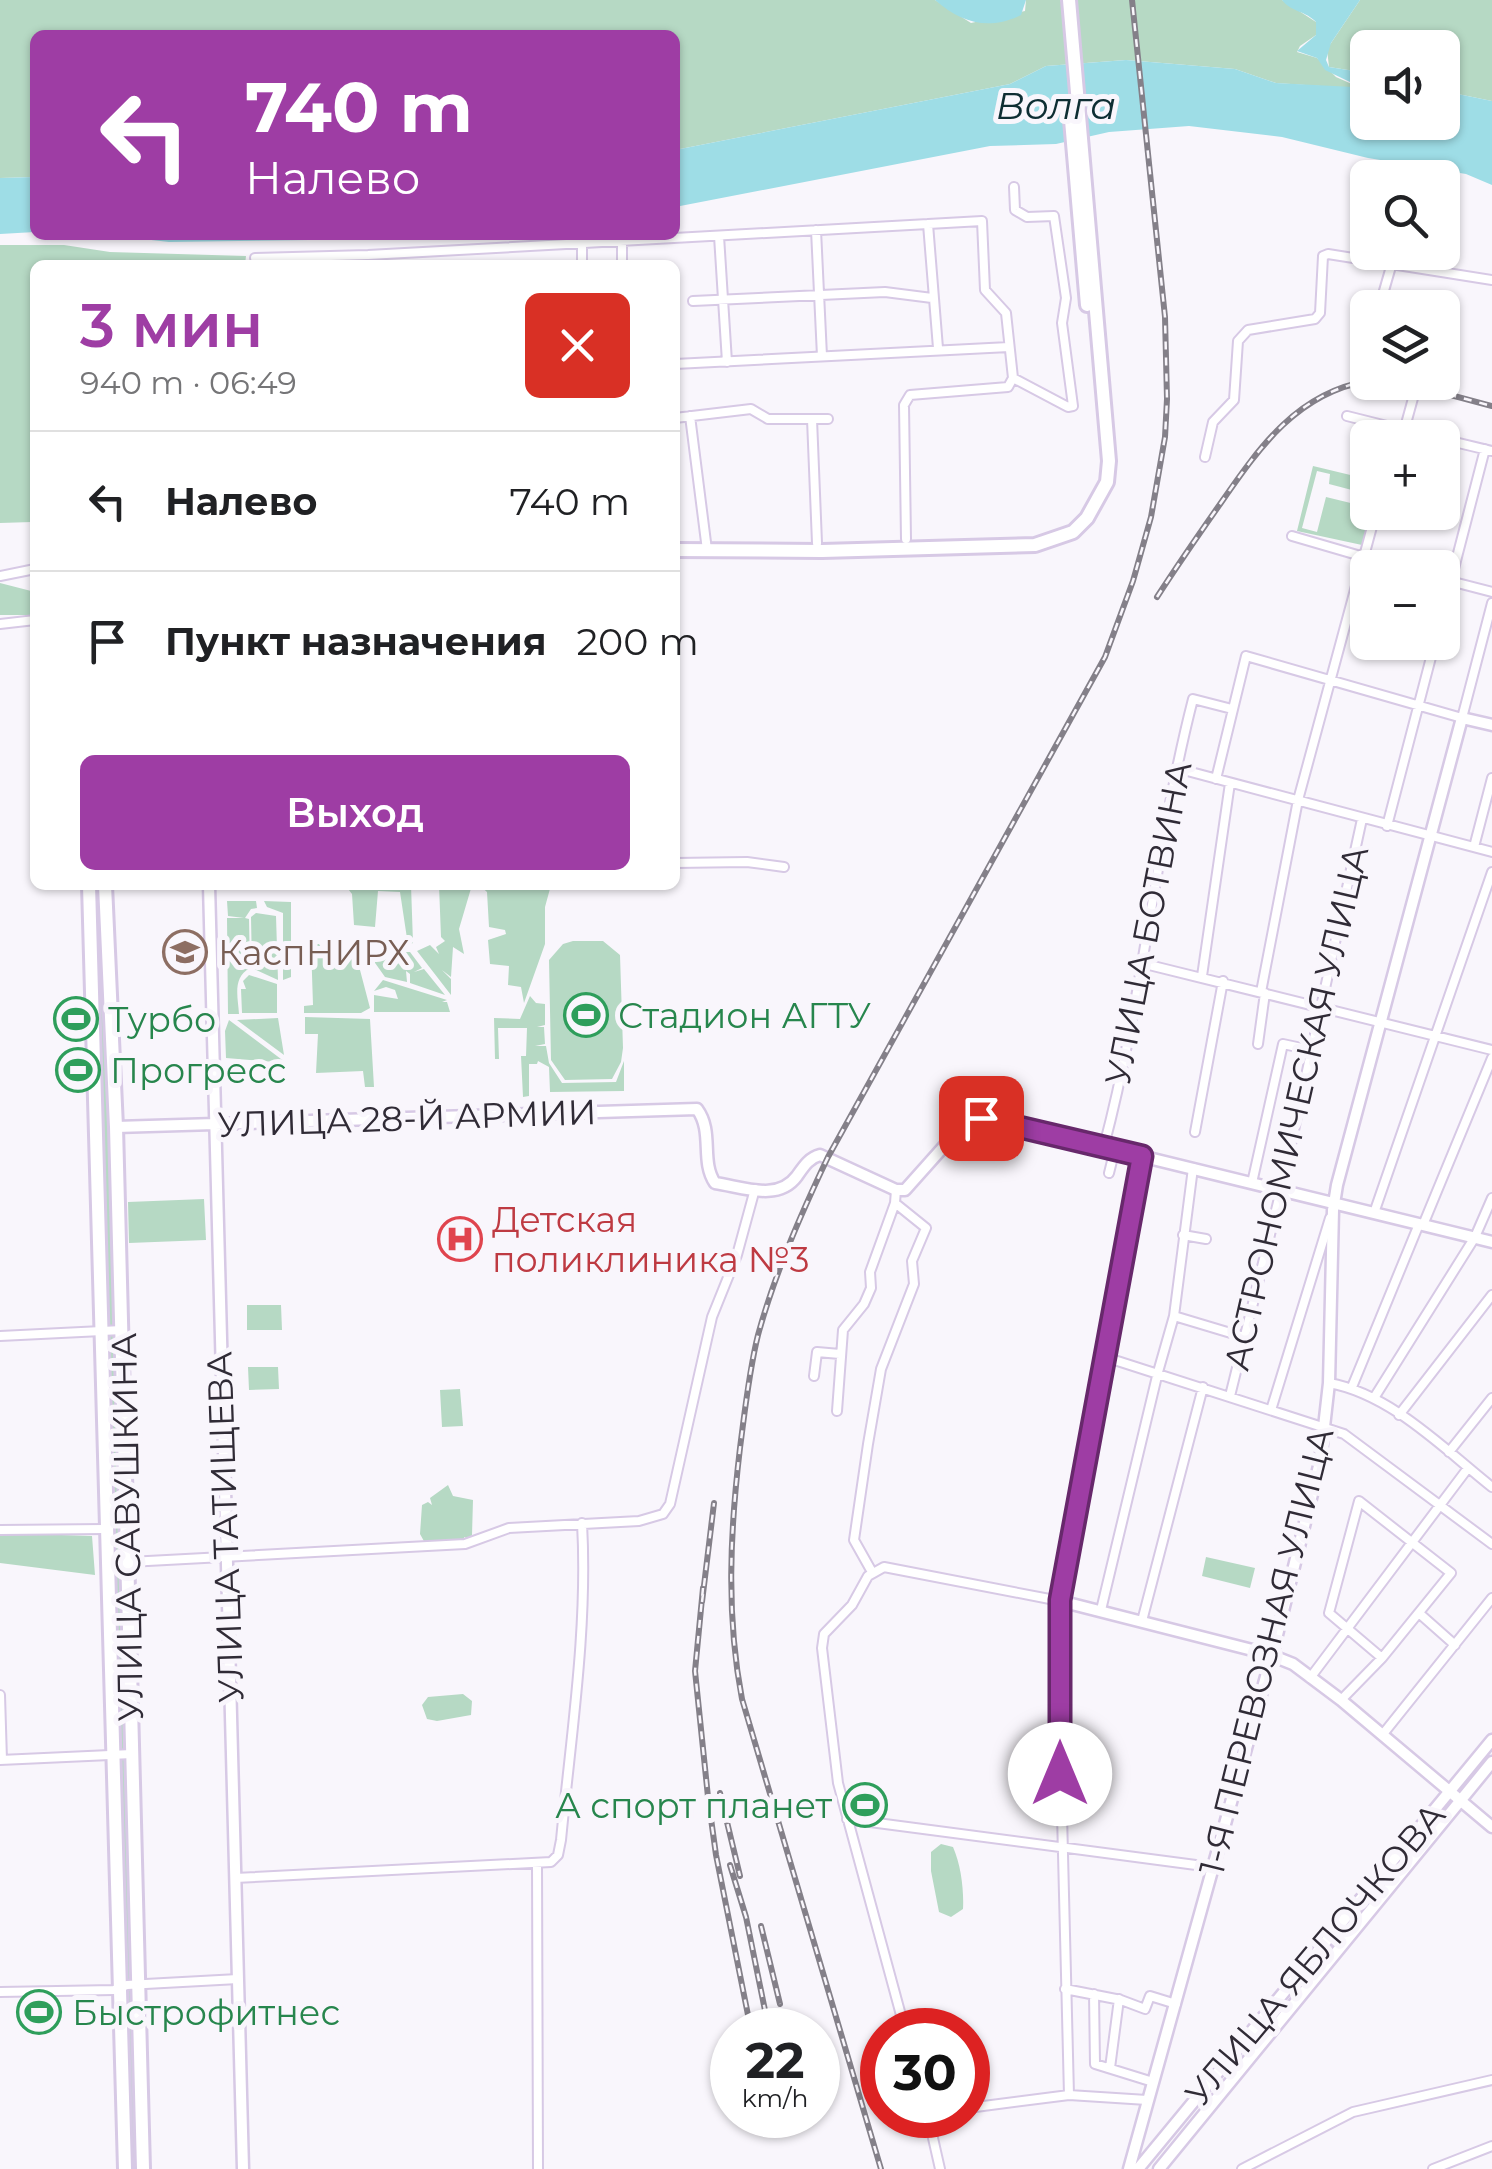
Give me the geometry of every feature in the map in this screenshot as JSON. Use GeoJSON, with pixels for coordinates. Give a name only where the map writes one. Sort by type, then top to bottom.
{"type":"FeatureCollection","features":[{"type":"Feature","properties":{"kind":"highway"},"geometry":{"type":"LineString","coordinates":[[680,546],[1034,537],[1070,524],[1092,498],[1099,479],[1101,448],[1067,20],[1062,0]]}},
{"type":"Feature","properties":{"kind":"highway"},"geometry":{"type":"LineString","coordinates":[[1067,20],[1070,0]]}},
{"type":"Feature","properties":{"kind":"highway"},"geometry":{"type":"LineString","coordinates":[[707,546],[822,550],[1035,545],[1073,532],[1098,502],[1109,461],[1083,220]]}},
{"type":"Feature","properties":{"kind":"highway","name":"УЛИЦА САВУШКИНА"},"geometry":{"type":"LineString","coordinates":[[88,890],[125,2169]]}},
{"type":"Feature","properties":{"kind":"highway","name":"УЛИЦА САВУШКИНА"},"geometry":{"type":"LineString","coordinates":[[106,890],[129,1562],[143,2169]]}},
{"type":"Feature","properties":{"kind":"main road"},"geometry":{"type":"LineString","coordinates":[[1462,718],[1492,726]]}},
{"type":"Feature","properties":{"kind":"main road","name":"1-Я ПЕРЕВОЗНАЯ УЛИЦА"},"geometry":{"type":"LineString","coordinates":[[1130,2169],[1272,1656],[1326,1428],[1334,1206],[1462,718]]}},
{"type":"Feature","properties":{"kind":"main road","name":"УЛИЦА ТАТИЩЕВА"},"geometry":{"type":"LineString","coordinates":[[209,890],[243,2169]]}},
{"type":"Feature","properties":{"kind":"main road","name":"УЛИЦА 28-Й АРМИИ"},"geometry":{"type":"LineString","coordinates":[[116,1128],[698,1110],[708,1128],[710,1175],[715,1183],[755,1189]]}},
{"type":"Feature","properties":{"kind":"main road"},"geometry":{"type":"LineString","coordinates":[[755,1189],[772,1192],[786,1188],[812,1157],[820,1155],[896,1190],[905,1190],[962,1126],[971,1118],[981,1118],[1492,1242]]}},
{"type":"Feature","properties":{"kind":"main road"},"geometry":{"type":"LineString","coordinates":[[1060,1600],[1292,1664],[1383,1734],[1492,1827]]}},
{"type":"Feature","properties":{"kind":"main road","name":"УЛИЦА ЯБЛОЧКОВА"},"geometry":{"type":"LineString","coordinates":[[1138,2169],[1492,1740]]}},
{"type":"Feature","properties":{"kind":"main road","name":"УЛИЦА ЯБЛОЧКОВА"},"geometry":{"type":"LineString","coordinates":[[1159,2169],[1492,1762]]}},
{"type":"Feature","properties":{"kind":"street"},"geometry":{"type":"LineString","coordinates":[[1013,378],[1068,407],[1073,406],[1062,323],[1066,298],[1054,216],[1027,218],[1015,210],[1014,187]]}},
{"type":"Feature","properties":{"kind":"street"},"geometry":{"type":"LineString","coordinates":[[680,238],[982,220],[985,290],[1006,313],[1013,378],[1008,387],[910,395],[904,404],[906,539]]}},
{"type":"Feature","properties":{"kind":"street"},"geometry":{"type":"LineString","coordinates":[[928,224],[938,348]]}},
{"type":"Feature","properties":{"kind":"street"},"geometry":{"type":"LineString","coordinates":[[816,230],[822,356]]}},
{"type":"Feature","properties":{"kind":"street"},"geometry":{"type":"LineString","coordinates":[[719,236],[727,362]]}},
{"type":"Feature","properties":{"kind":"street"},"geometry":{"type":"LineString","coordinates":[[254,258],[654,240]]}},
{"type":"Feature","properties":{"kind":"street"},"geometry":{"type":"LineString","coordinates":[[622,242],[622,260]]}},
{"type":"Feature","properties":{"kind":"street"},"geometry":{"type":"LineString","coordinates":[[582,243],[582,260]]}},
{"type":"Feature","properties":{"kind":"street"},"geometry":{"type":"LineString","coordinates":[[1204,457],[1213,422],[1234,400],[1241,334],[1316,319],[1320,313],[1320,261],[1328,254],[1350,257]]}},
{"type":"Feature","properties":{"kind":"street"},"geometry":{"type":"LineString","coordinates":[[1436,270],[1492,280]]}},
{"type":"Feature","properties":{"kind":"street"},"geometry":{"type":"LineString","coordinates":[[693,302],[885,292],[932,298]]}},
{"type":"Feature","properties":{"kind":"street"},"geometry":{"type":"LineString","coordinates":[[680,364],[1009,347]]}},
{"type":"Feature","properties":{"kind":"street"},"geometry":{"type":"LineString","coordinates":[[680,417],[751,409],[768,419],[828,419]]}},
{"type":"Feature","properties":{"kind":"street"},"geometry":{"type":"LineString","coordinates":[[690,416],[707,546]]}},
{"type":"Feature","properties":{"kind":"street"},"geometry":{"type":"LineString","coordinates":[[1346,416],[1359,420]]}},
{"type":"Feature","properties":{"kind":"street"},"geometry":{"type":"LineString","coordinates":[[812,419],[816,543]]}},
{"type":"Feature","properties":{"kind":"street"},"geometry":{"type":"LineString","coordinates":[[1456,550],[1488,450],[1460,443]]}},
{"type":"Feature","properties":{"kind":"street"},"geometry":{"type":"LineString","coordinates":[[1292,536],[1350,552]]}},
{"type":"Feature","properties":{"kind":"street"},"geometry":{"type":"LineString","coordinates":[[0,576],[30,570]]}},
{"type":"Feature","properties":{"kind":"street"},"geometry":{"type":"LineString","coordinates":[[1460,583],[1492,592]]}},
{"type":"Feature","properties":{"kind":"street","name":"1-Я ПЕРЕВОЗНАЯ УЛИЦА"},"geometry":{"type":"LineString","coordinates":[[1462,718],[1492,603]]}},
{"type":"Feature","properties":{"kind":"street"},"geometry":{"type":"LineString","coordinates":[[1258,1044],[1263,992],[1298,800],[1350,607]]}},
{"type":"Feature","properties":{"kind":"street"},"geometry":{"type":"LineString","coordinates":[[0,624],[30,621]]}},
{"type":"Feature","properties":{"kind":"street"},"geometry":{"type":"LineString","coordinates":[[1216,780],[1246,656],[1462,718]]}},
{"type":"Feature","properties":{"kind":"street","name":"АСТРОНОМИЧЕСКАЯ УЛИЦА"},"geometry":{"type":"LineString","coordinates":[[1387,826],[1431,660]]}},
{"type":"Feature","properties":{"kind":"street","name":"УЛИЦА БОТВИНА"},"geometry":{"type":"LineString","coordinates":[[1109,1173],[1141,962],[1176,768],[1193,700],[1232,710]]}},
{"type":"Feature","properties":{"kind":"street"},"geometry":{"type":"LineString","coordinates":[[1176,768],[1492,852]]}},
{"type":"Feature","properties":{"kind":"street"},"geometry":{"type":"LineString","coordinates":[[1474,847],[1492,778]]}},
{"type":"Feature","properties":{"kind":"street"},"geometry":{"type":"LineString","coordinates":[[1202,976],[1230,783]]}},
{"type":"Feature","properties":{"kind":"street","name":"АСТРОНОМИЧЕСКАЯ УЛИЦА"},"geometry":{"type":"LineString","coordinates":[[1230,1396],[1281,1190],[1362,819]]}},
{"type":"Feature","properties":{"kind":"street"},"geometry":{"type":"LineString","coordinates":[[680,864],[746,862],[784,867]]}},
{"type":"Feature","properties":{"kind":"street"},"geometry":{"type":"LineString","coordinates":[[1374,1213],[1492,872]]}},
{"type":"Feature","properties":{"kind":"street"},"geometry":{"type":"LineString","coordinates":[[1141,962],[1492,1050]]}},
{"type":"Feature","properties":{"kind":"street"},"geometry":{"type":"LineString","coordinates":[[1195,1132],[1223,981]]}},
{"type":"Feature","properties":{"kind":"street"},"geometry":{"type":"LineString","coordinates":[[1252,1184],[1283,1044],[1311,1050]]}},
{"type":"Feature","properties":{"kind":"street"},"geometry":{"type":"LineString","coordinates":[[1352,1387],[1492,1058]]}},
{"type":"Feature","properties":{"kind":"street"},"geometry":{"type":"LineString","coordinates":[[1069,2095],[1060,1600],[1142,1156]]}},
{"type":"Feature","properties":{"kind":"street"},"geometry":{"type":"LineString","coordinates":[[1101,1610],[1174,1316],[1193,1168]]}},
{"type":"Feature","properties":{"kind":"street"},"geometry":{"type":"LineString","coordinates":[[129,1562],[465,1544],[509,1528],[652,1520],[664,1514],[670,1504],[712,1317],[737,1255],[755,1189]]}},
{"type":"Feature","properties":{"kind":"street"},"geometry":{"type":"LineString","coordinates":[[837,1411],[842,1330],[864,1304],[871,1288],[870,1272],[896,1190]]}},
{"type":"Feature","properties":{"kind":"street"},"geometry":{"type":"LineString","coordinates":[[1374,1398],[1475,1238],[1492,1198]]}},
{"type":"Feature","properties":{"kind":"street"},"geometry":{"type":"LineString","coordinates":[[872,1572],[854,1540],[868,1444],[880,1369],[914,1284],[912,1261],[926,1228],[895,1203]]}},
{"type":"Feature","properties":{"kind":"street"},"geometry":{"type":"LineString","coordinates":[[1271,1410],[1334,1206]]}},
{"type":"Feature","properties":{"kind":"street"},"geometry":{"type":"LineString","coordinates":[[1183,1235],[1205,1239]]}},
{"type":"Feature","properties":{"kind":"street"},"geometry":{"type":"LineString","coordinates":[[1399,1416],[1492,1295]]}},
{"type":"Feature","properties":{"kind":"street"},"geometry":{"type":"LineString","coordinates":[[1174,1316],[1244,1337]]}},
{"type":"Feature","properties":{"kind":"street"},"geometry":{"type":"LineString","coordinates":[[0,1336],[122,1330]]}},
{"type":"Feature","properties":{"kind":"street"},"geometry":{"type":"LineString","coordinates":[[814,1376],[817,1352],[840,1354]]}},
{"type":"Feature","properties":{"kind":"street"},"geometry":{"type":"LineString","coordinates":[[1106,1357],[1344,1434],[1492,1544]]}},
{"type":"Feature","properties":{"kind":"street"},"geometry":{"type":"LineString","coordinates":[[1329,1383],[1352,1387],[1374,1398],[1492,1487]]}},
{"type":"Feature","properties":{"kind":"street"},"geometry":{"type":"LineString","coordinates":[[1142,1621],[1202,1386]]}},
{"type":"Feature","properties":{"kind":"street"},"geometry":{"type":"LineString","coordinates":[[1449,1452],[1492,1398]]}},
{"type":"Feature","properties":{"kind":"street"},"geometry":{"type":"LineString","coordinates":[[1310,1678],[1468,1468]]}},
{"type":"Feature","properties":{"kind":"street"},"geometry":{"type":"LineString","coordinates":[[1341,1700],[1382,1658],[1452,1573],[1359,1501],[1328,1609],[1382,1658]]}},
{"type":"Feature","properties":{"kind":"street"},"geometry":{"type":"LineString","coordinates":[[235,1878],[537,1863],[558,1855],[582,1617],[582,1523]]}},
{"type":"Feature","properties":{"kind":"street"},"geometry":{"type":"LineString","coordinates":[[0,1530],[105,1529]]}},
{"type":"Feature","properties":{"kind":"street"},"geometry":{"type":"LineString","coordinates":[[900,2008],[838,1783],[822,1640],[830,1626],[852,1605],[872,1572],[884,1567],[1060,1600]]}},
{"type":"Feature","properties":{"kind":"street"},"geometry":{"type":"LineString","coordinates":[[1383,1734],[1492,1598]]}},
{"type":"Feature","properties":{"kind":"street"},"geometry":{"type":"LineString","coordinates":[[1420,1614],[1455,1645]]}},
{"type":"Feature","properties":{"kind":"street"},"geometry":{"type":"LineString","coordinates":[[0,1695],[1,1760],[132,1754]]}},
{"type":"Feature","properties":{"kind":"street"},"geometry":{"type":"LineString","coordinates":[[847,1819],[1211,1867]]}},
{"type":"Feature","properties":{"kind":"street"},"geometry":{"type":"LineString","coordinates":[[537,1863],[538,2169]]}},
{"type":"Feature","properties":{"kind":"street"},"geometry":{"type":"LineString","coordinates":[[0,1992],[114,1990],[140,1984],[238,1979]]}},
{"type":"Feature","properties":{"kind":"street"},"geometry":{"type":"LineString","coordinates":[[1065,1988],[1145,2008],[1150,1996],[1176,2004]]}},
{"type":"Feature","properties":{"kind":"street"},"geometry":{"type":"LineString","coordinates":[[1094,1994],[1096,2064],[1153,2082]]}},
{"type":"Feature","properties":{"kind":"street"},"geometry":{"type":"LineString","coordinates":[[1110,2068],[1119,1999]]}},
{"type":"Feature","properties":{"kind":"street"},"geometry":{"type":"LineString","coordinates":[[1242,2169],[1354,2112],[1492,2080]]}},
{"type":"Feature","properties":{"kind":"street"},"geometry":{"type":"LineString","coordinates":[[990,2105],[1069,2095],[1148,2100]]}},
{"type":"Feature","properties":{"kind":"street"},"geometry":{"type":"LineString","coordinates":[[934,2138],[940,2169]]}},
{"type":"Feature","properties":{"kind":"street"},"geometry":{"type":"LineString","coordinates":[[1433,2169],[1492,2146]]}},
{"type":"Feature","properties":{"kind":"green space"},"geometry":{"type":"Polygon","coordinates":[[[0,0],[935,0],[971,23],[1025,11],[1026,0],[1282,0],[1316,22],[1316,35],[1297,52],[1317,58],[1336,77],[1350,83],[1350,88],[1276,83],[1235,69],[1126,60],[1046,66],[1010,84],[680,149],[680,30],[30,30],[30,177],[0,178],[0,0]]]}},
{"type":"Feature","properties":{"kind":"green space"},"geometry":{"type":"Polygon","coordinates":[[[1360,0],[1492,0],[1492,101],[1460,94],[1460,30],[1350,30],[1350,70],[1329,67],[1327,49],[1360,0]]]}},
{"type":"Feature","properties":{"kind":"green space"},"geometry":{"type":"Polygon","coordinates":[[[0,245],[246,256],[246,260],[30,260],[30,522],[0,523],[0,245]]]}},
{"type":"Feature","properties":{"kind":"green space"},"geometry":{"type":"Polygon","coordinates":[[[1313,466],[1350,475],[1350,490],[1329,484],[1330,474],[1317,471],[1302,528],[1317,532],[1326,497],[1350,503],[1350,530],[1366,530],[1362,545],[1297,531],[1313,466]]]}},
{"type":"Feature","properties":{"kind":"green space"},"geometry":{"type":"Polygon","coordinates":[[[0,583],[30,591],[30,615],[0,615],[0,583]]]}},
{"type":"Feature","properties":{"kind":"green space"},"geometry":{"type":"Polygon","coordinates":[[[90,890],[103,890],[143,2169],[125,2169],[90,890]]]}},
{"type":"Feature","properties":{"kind":"green space"},"geometry":{"type":"Polygon","coordinates":[[[349,890],[411,890],[413,943],[408,945],[400,892],[378,891],[375,927],[354,925],[349,890]]]}},
{"type":"Feature","properties":{"kind":"green space"},"geometry":{"type":"Polygon","coordinates":[[[439,890],[471,890],[459,929],[464,954],[453,947],[451,977],[442,970],[451,979],[451,995],[417,951],[430,945],[439,954],[436,947],[445,941],[441,937],[439,890]]]}},
{"type":"Feature","properties":{"kind":"green space"},"geometry":{"type":"Polygon","coordinates":[[[485,890],[550,890],[545,907],[545,944],[524,1003],[521,987],[508,985],[509,966],[490,964],[488,940],[506,934],[505,930],[489,927],[485,890]]]}},
{"type":"Feature","properties":{"kind":"green space"},"geometry":{"type":"Polygon","coordinates":[[[227,901],[256,901],[257,908],[251,909],[245,918],[249,919],[250,968],[238,982],[239,1014],[228,1014],[227,918],[244,918],[228,916],[227,901]]]}},
{"type":"Feature","properties":{"kind":"green space"},"geometry":{"type":"Polygon","coordinates":[[[264,901],[291,902],[291,977],[283,980],[283,913],[267,907],[264,901]]]}},
{"type":"Feature","properties":{"kind":"green space"},"geometry":{"type":"Polygon","coordinates":[[[256,913],[276,916],[278,980],[252,968],[251,917],[256,913]]]}},
{"type":"Feature","properties":{"kind":"green space","name":"Стадион АГТУ"},"geometry":{"type":"Polygon","coordinates":[[[603,941],[620,955],[623,1048],[612,1079],[565,1080],[551,1060],[549,960],[563,944],[603,941]]]}},
{"type":"Feature","properties":{"kind":"green space"},"geometry":{"type":"Polygon","coordinates":[[[311,944],[319,944],[322,949],[355,951],[370,1008],[361,1013],[304,1013],[304,1006],[313,1005],[311,944]]]}},
{"type":"Feature","properties":{"kind":"green space"},"geometry":{"type":"Polygon","coordinates":[[[402,951],[404,955],[410,952],[422,968],[414,972],[424,969],[445,995],[410,983],[406,971],[407,982],[385,977],[368,953],[402,951]]]}},
{"type":"Feature","properties":{"kind":"green space"},"geometry":{"type":"Polygon","coordinates":[[[249,975],[277,984],[277,1013],[242,1013],[241,989],[246,989],[243,981],[249,975]]]}},
{"type":"Feature","properties":{"kind":"green space"},"geometry":{"type":"Polygon","coordinates":[[[383,980],[447,1000],[442,1002],[447,1002],[450,1012],[374,1012],[374,995],[398,999],[395,990],[386,987],[374,991],[383,980]]]}},
{"type":"Feature","properties":{"kind":"green space"},"geometry":{"type":"Polygon","coordinates":[[[530,996],[536,1003],[545,1004],[545,1025],[537,1027],[544,1027],[545,1044],[535,1046],[546,1046],[549,1063],[562,1083],[616,1082],[624,1061],[624,1091],[550,1092],[549,1067],[538,1061],[529,1064],[529,1096],[523,1097],[521,1056],[526,1056],[527,1028],[498,1028],[499,1059],[495,1059],[494,1018],[520,1019],[530,996]]]}},
{"type":"Feature","properties":{"kind":"green space"},"geometry":{"type":"Polygon","coordinates":[[[305,1017],[370,1019],[374,1087],[365,1087],[363,1071],[316,1073],[318,1034],[305,1034],[305,1017]]]}},
{"type":"Feature","properties":{"kind":"green space"},"geometry":{"type":"Polygon","coordinates":[[[278,1018],[284,1055],[237,1020],[278,1018]]]}},
{"type":"Feature","properties":{"kind":"green space"},"geometry":{"type":"Polygon","coordinates":[[[229,1020],[287,1063],[226,1058],[225,1031],[229,1020]]]}},
{"type":"Feature","properties":{"kind":"green space"},"geometry":{"type":"Polygon","coordinates":[[[204,1199],[206,1240],[129,1243],[128,1202],[204,1199]]]}},
{"type":"Feature","properties":{"kind":"green space"},"geometry":{"type":"Polygon","coordinates":[[[247,1305],[281,1305],[282,1330],[247,1330],[247,1305]]]}},
{"type":"Feature","properties":{"kind":"green space"},"geometry":{"type":"Polygon","coordinates":[[[248,1367],[278,1367],[279,1389],[249,1390],[248,1367]]]}},
{"type":"Feature","properties":{"kind":"green space"},"geometry":{"type":"Polygon","coordinates":[[[460,1389],[463,1426],[442,1427],[440,1390],[460,1389]]]}},
{"type":"Feature","properties":{"kind":"green space"},"geometry":{"type":"Polygon","coordinates":[[[448,1485],[453,1496],[473,1500],[472,1535],[469,1539],[464,1537],[464,1541],[425,1543],[420,1534],[422,1505],[432,1505],[430,1498],[448,1485]]]}},
{"type":"Feature","properties":{"kind":"green space"},"geometry":{"type":"Polygon","coordinates":[[[0,1533],[92,1536],[95,1575],[0,1563],[0,1533]]]}},
{"type":"Feature","properties":{"kind":"green space"},"geometry":{"type":"Polygon","coordinates":[[[1206,1557],[1255,1568],[1250,1588],[1202,1576],[1206,1557]]]}},
{"type":"Feature","properties":{"kind":"green space"},"geometry":{"type":"Polygon","coordinates":[[[463,1694],[472,1701],[471,1715],[427,1719],[422,1705],[428,1697],[463,1694]]]}},
{"type":"Feature","properties":{"kind":"green space"},"geometry":{"type":"Polygon","coordinates":[[[941,1844],[953,1847],[961,1878],[963,1909],[951,1917],[939,1912],[931,1871],[931,1852],[941,1844]]]}},
{"type":"Feature","properties":{"kind":"water","name":"Волга"},"geometry":{"type":"Polygon","coordinates":[[[935,0],[1026,0],[1021,15],[986,23],[965,19],[935,0]]]}},
{"type":"Feature","properties":{"kind":"water","name":"Волга"},"geometry":{"type":"Polygon","coordinates":[[[1282,0],[1360,0],[1331,43],[1326,60],[1329,67],[1350,70],[1350,82],[1325,70],[1317,58],[1297,51],[1316,35],[1316,22],[1282,0]]]}},
{"type":"Feature","properties":{"kind":"water","name":"Волга"},"geometry":{"type":"Polygon","coordinates":[[[1126,60],[1235,69],[1276,83],[1350,87],[1350,140],[1460,140],[1460,94],[1492,101],[1492,185],[1460,173],[1460,160],[1380,160],[1282,137],[1189,126],[1109,132],[1056,144],[990,146],[680,206],[680,149],[1010,84],[1046,66],[1126,60]]]}},
{"type":"Feature","properties":{"kind":"water"},"geometry":{"type":"Polygon","coordinates":[[[30,177],[30,232],[0,234],[0,178],[30,177]]]}},
{"type":"Feature","properties":{"kind":"water"},"geometry":{"type":"Polygon","coordinates":[[[151,240],[311,240],[169,242],[151,240]]]}},
{"type":"Feature","properties":{"kind":"railway"},"geometry":{"type":"LineString","coordinates":[[881,2169],[742,1699],[731,1574],[740,1448],[758,1335],[780,1266],[808,1200],[828,1157],[1105,657],[1151,517],[1165,437],[1165,317],[1132,0]]}},
{"type":"Feature","properties":{"kind":"railway"},"geometry":{"type":"LineString","coordinates":[[1157,597],[1263,446],[1299,411],[1350,386]]}},
{"type":"Feature","properties":{"kind":"railway"},"geometry":{"type":"LineString","coordinates":[[1460,397],[1492,406]]}},
{"type":"Feature","properties":{"kind":"railway"},"geometry":{"type":"LineString","coordinates":[[702,1602],[714,1503]]}},
{"type":"Feature","properties":{"kind":"railway"},"geometry":{"type":"LineString","coordinates":[[703,1588],[695,1671],[708,1797],[747,2008]]}},
{"type":"Feature","properties":{"kind":"railway"},"geometry":{"type":"LineString","coordinates":[[720,1793],[740,1876]]}},
{"type":"Feature","properties":{"kind":"railway"},"geometry":{"type":"LineString","coordinates":[[730,1865],[746,1917],[765,2008]]}},
{"type":"Feature","properties":{"kind":"railway"},"geometry":{"type":"LineString","coordinates":[[761,1926],[780,2004]]}},
{"type":"Feature","properties":{"kind":"place","name":"КаспНИРХ"},"geometry":{"type":"Point","coordinates":[185,952]}},
{"type":"Feature","properties":{"kind":"place","name":"Стадион АГТУ"},"geometry":{"type":"Point","coordinates":[586,1015]}},
{"type":"Feature","properties":{"kind":"place","name":"Турбо"},"geometry":{"type":"Point","coordinates":[76,1019]}},
{"type":"Feature","properties":{"kind":"place","name":"Прогресс"},"geometry":{"type":"Point","coordinates":[78,1070]}},
{"type":"Feature","properties":{"kind":"place","name":"Детская поликлиника №3"},"geometry":{"type":"Point","coordinates":[460,1239]}},
{"type":"Feature","properties":{"kind":"place","name":"А спорт планет"},"geometry":{"type":"Point","coordinates":[865,1805]}},
{"type":"Feature","properties":{"kind":"place","name":"Быстрофитнес"},"geometry":{"type":"Point","coordinates":[39,2012]}},
{"type":"Feature","properties":{"kind":"route"},"geometry":{"type":"LineString","coordinates":[[981,1118],[1142,1156],[1060,1600],[1060,1774]]}}]}
